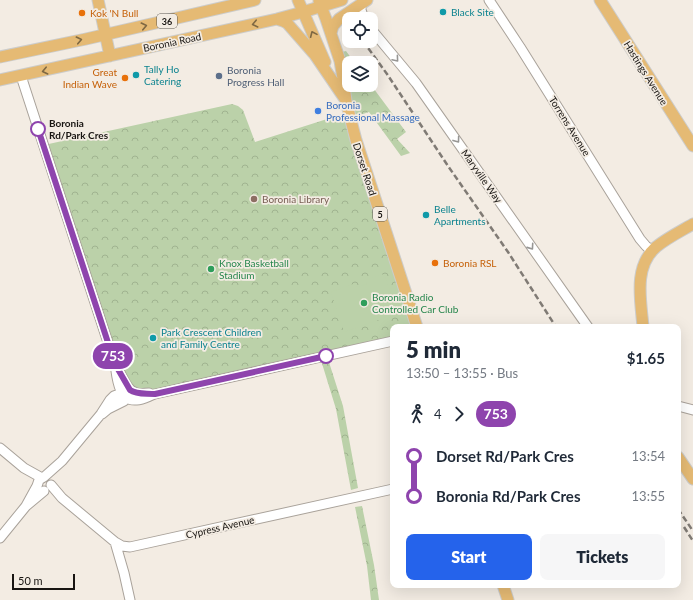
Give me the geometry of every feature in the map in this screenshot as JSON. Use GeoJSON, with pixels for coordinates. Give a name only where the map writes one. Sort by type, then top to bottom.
{"type":"FeatureCollection","features":[{"type":"Feature","properties":{"kind":"main road"},"geometry":{"type":"LineString","coordinates":[[98,0],[110,56]]}},
{"type":"Feature","properties":{"kind":"main road"},"geometry":{"type":"LineString","coordinates":[[228,7],[243,0]]}},
{"type":"Feature","properties":{"kind":"main road","name":"36"},"geometry":{"type":"LineString","coordinates":[[0,57],[106,35],[254,0]]}},
{"type":"Feature","properties":{"kind":"main road","name":"Dorset Road"},"geometry":{"type":"LineString","coordinates":[[298,0],[334,83]]}},
{"type":"Feature","properties":{"kind":"main road","name":"Boronia Road"},"geometry":{"type":"LineString","coordinates":[[0,80],[277,19],[303,12],[320,3],[342,0]]}},
{"type":"Feature","properties":{"kind":"main road","name":"Hastings Avenue"},"geometry":{"type":"LineString","coordinates":[[600,0],[693,146]]}},
{"type":"Feature","properties":{"kind":"main road"},"geometry":{"type":"LineString","coordinates":[[331,33],[334,24],[339,19],[364,2]]}},
{"type":"Feature","properties":{"kind":"main road","name":"Dorset Road"},"geometry":{"type":"LineString","coordinates":[[320,3],[340,61],[344,78],[346,101],[362,160],[416,324]]}},
{"type":"Feature","properties":{"kind":"main road","name":"Dorset Road"},"geometry":{"type":"LineString","coordinates":[[277,19],[283,20],[294,30],[315,55],[346,101]]}},
{"type":"Feature","properties":{"kind":"main road"},"geometry":{"type":"LineString","coordinates":[[643,324],[640,285],[645,261],[652,251],[662,243],[693,224]]}},
{"type":"Feature","properties":{"kind":"main road"},"geometry":{"type":"LineString","coordinates":[[681,461],[693,479]]}},
{"type":"Feature","properties":{"kind":"main road"},"geometry":{"type":"LineString","coordinates":[[504,588],[508,600]]}},
{"type":"Feature","properties":{"kind":"street","name":"Torrens Avenue"},"geometry":{"type":"LineString","coordinates":[[489,0],[640,239],[652,251]]}},
{"type":"Feature","properties":{"kind":"street"},"geometry":{"type":"LineString","coordinates":[[361,12],[360,10],[364,2]]}},
{"type":"Feature","properties":{"kind":"street","name":"Maryville Way"},"geometry":{"type":"LineString","coordinates":[[378,37],[416,83],[586,324]]}},
{"type":"Feature","properties":{"kind":"street"},"geometry":{"type":"LineString","coordinates":[[21,76],[115,364],[126,394],[131,400],[143,399],[155,394],[390,342]]}},
{"type":"Feature","properties":{"kind":"street"},"geometry":{"type":"LineString","coordinates":[[0,538],[101,414],[110,400],[114,396],[126,394]]}},
{"type":"Feature","properties":{"kind":"street"},"geometry":{"type":"LineString","coordinates":[[681,407],[693,410]]}},
{"type":"Feature","properties":{"kind":"street"},"geometry":{"type":"LineString","coordinates":[[0,448],[118,544],[130,600]]}},
{"type":"Feature","properties":{"kind":"street","name":"Cypress Avenue"},"geometry":{"type":"LineString","coordinates":[[118,544],[130,547],[390,490]]}},
{"type":"Feature","properties":{"kind":"green space"},"geometry":{"type":"Polygon","coordinates":[[[346,51],[350,56],[342,56],[342,78],[337,53],[346,51]]]}},
{"type":"Feature","properties":{"kind":"green space"},"geometry":{"type":"Polygon","coordinates":[[[345,92],[376,92],[406,132],[397,139],[410,153],[401,156],[369,112],[351,118],[416,324],[390,324],[390,342],[327,356],[343,406],[358,488],[351,490],[336,409],[320,357],[130,396],[44,145],[232,104],[243,110],[255,142],[349,112],[345,92]]]}},
{"type":"Feature","properties":{"kind":"green space","name":"Boronia Radio Controlled Car Club"},"geometry":{"type":"Polygon","coordinates":[[[384,274],[398,313],[344,332],[331,292],[356,283],[357,287],[367,284],[366,280],[384,274]]]}},
{"type":"Feature","properties":{"kind":"green space"},"geometry":{"type":"Polygon","coordinates":[[[362,506],[374,565],[379,600],[371,600],[367,566],[355,507],[362,506]]]}},
{"type":"Feature","properties":{"kind":"railway"},"geometry":{"type":"LineString","coordinates":[[368,48],[508,252],[554,324]]}},
{"type":"Feature","properties":{"kind":"railway"},"geometry":{"type":"LineString","coordinates":[[681,513],[693,531]]}},
{"type":"Feature","properties":{"kind":"railway"},"geometry":{"type":"LineString","coordinates":[[684,527],[693,541]]}},
{"type":"Feature","properties":{"kind":"bus line","name":"753"},"geometry":{"type":"LineString","coordinates":[[38,129],[115,364],[126,385],[132,392],[138,394],[155,394],[326,356]]}},
{"type":"Feature","properties":{"kind":"place","name":"Black Site"},"geometry":{"type":"Point","coordinates":[443,12]}},
{"type":"Feature","properties":{"kind":"place","name":"Kok 'N Bull"},"geometry":{"type":"Point","coordinates":[82,13]}},
{"type":"Feature","properties":{"kind":"place","name":"Tally Ho Catering"},"geometry":{"type":"Point","coordinates":[136,75]}},
{"type":"Feature","properties":{"kind":"place","name":"Boronia Progress Hall"},"geometry":{"type":"Point","coordinates":[219,76]}},
{"type":"Feature","properties":{"kind":"place","name":"Great Indian Wave"},"geometry":{"type":"Point","coordinates":[125,78]}},
{"type":"Feature","properties":{"kind":"place","name":"Boronia Professional Massage"},"geometry":{"type":"Point","coordinates":[318,111]}},
{"type":"Feature","properties":{"kind":"place","name":"Boronia Rd/Park Cres"},"geometry":{"type":"Point","coordinates":[38,129]}},
{"type":"Feature","properties":{"kind":"place","name":"Boronia Library"},"geometry":{"type":"Point","coordinates":[254,199]}},
{"type":"Feature","properties":{"kind":"place","name":"Belle Apartments"},"geometry":{"type":"Point","coordinates":[426,215]}},
{"type":"Feature","properties":{"kind":"place","name":"Boronia RSL"},"geometry":{"type":"Point","coordinates":[435,263]}},
{"type":"Feature","properties":{"kind":"place","name":"Knox Basketball Stadium"},"geometry":{"type":"Point","coordinates":[211,269]}},
{"type":"Feature","properties":{"kind":"place","name":"Boronia Radio Controlled Car Club"},"geometry":{"type":"Point","coordinates":[364,303]}},
{"type":"Feature","properties":{"kind":"place","name":"Park Crescent Children and Family Centre"},"geometry":{"type":"Point","coordinates":[153,338]}}]}
